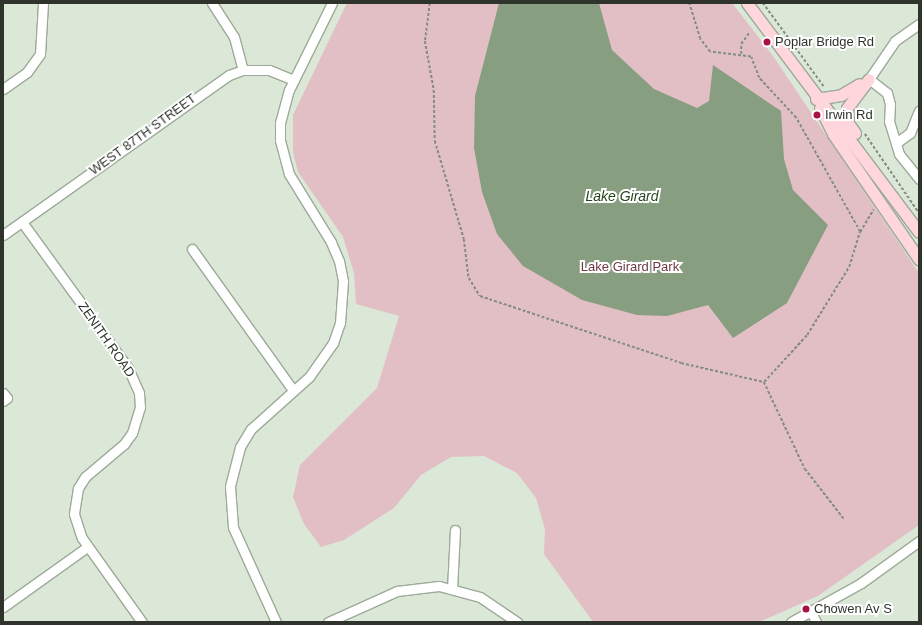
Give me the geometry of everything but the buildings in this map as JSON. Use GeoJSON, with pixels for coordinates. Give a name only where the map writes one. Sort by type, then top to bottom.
{"type":"FeatureCollection","features":[{"type":"Feature","properties":{"kind":"main road"},"geometry":{"type":"LineString","coordinates":[[747,3],[816,99],[872,165],[919,232]]}},
{"type":"Feature","properties":{"kind":"main road"},"geometry":{"type":"LineString","coordinates":[[816,99],[841,95],[869,79]]}},
{"type":"Feature","properties":{"kind":"main road"},"geometry":{"type":"LineString","coordinates":[[869,79],[865,88],[851,99],[846,115],[872,165]]}},
{"type":"Feature","properties":{"kind":"main road"},"geometry":{"type":"LineString","coordinates":[[816,99],[833,134],[919,258]]}},
{"type":"Feature","properties":{"kind":"street"},"geometry":{"type":"LineString","coordinates":[[3,89],[27,72],[40,54],[43,3]]}},
{"type":"Feature","properties":{"kind":"street"},"geometry":{"type":"LineString","coordinates":[[212,3],[234,37],[243,70]]}},
{"type":"Feature","properties":{"kind":"street"},"geometry":{"type":"LineString","coordinates":[[276,622],[233,527],[230,486],[240,447],[251,429],[309,377],[329,349],[340,323],[343,302],[340,268],[331,242],[283,158],[280,123],[294,80],[332,3]]}},
{"type":"Feature","properties":{"kind":"street"},"geometry":{"type":"LineString","coordinates":[[919,24],[895,41],[869,79],[887,93],[890,104],[889,121],[899,154],[919,179]]}},
{"type":"Feature","properties":{"kind":"street","name":"WEST 87TH STREET"},"geometry":{"type":"LineString","coordinates":[[3,235],[218,81],[243,70],[269,70],[294,80]]}},
{"type":"Feature","properties":{"kind":"street"},"geometry":{"type":"LineString","coordinates":[[896,143],[910,133],[919,111]]}},
{"type":"Feature","properties":{"kind":"street","name":"ZENITH ROAD"},"geometry":{"type":"LineString","coordinates":[[22,222],[128,368],[139,393],[140,407],[132,433],[78,488],[74,514],[88,547],[142,622]]}},
{"type":"Feature","properties":{"kind":"street"},"geometry":{"type":"LineString","coordinates":[[192,249],[293,390]]}},
{"type":"Feature","properties":{"kind":"street"},"geometry":{"type":"LineString","coordinates":[[3,393],[7,398],[3,401]]}},
{"type":"Feature","properties":{"kind":"street"},"geometry":{"type":"LineString","coordinates":[[452,589],[455,530]]}},
{"type":"Feature","properties":{"kind":"street"},"geometry":{"type":"LineString","coordinates":[[791,622],[861,583],[919,541]]}},
{"type":"Feature","properties":{"kind":"street"},"geometry":{"type":"LineString","coordinates":[[3,607],[88,547]]}},
{"type":"Feature","properties":{"kind":"street"},"geometry":{"type":"LineString","coordinates":[[328,622],[397,591],[418,587],[452,589],[480,597],[517,622]]}},
{"type":"Feature","properties":{"kind":"street"},"geometry":{"type":"LineString","coordinates":[[811,612],[816,622]]}},
{"type":"Feature","properties":{"kind":"path"},"geometry":{"type":"LineString","coordinates":[[430,3],[425,41],[434,90],[435,141],[464,239],[469,278],[480,296],[681,363],[764,382]]}},
{"type":"Feature","properties":{"kind":"path"},"geometry":{"type":"LineString","coordinates":[[689,3],[700,39],[710,52],[751,57],[759,78],[796,118],[860,232]]}},
{"type":"Feature","properties":{"kind":"path"},"geometry":{"type":"LineString","coordinates":[[763,3],[828,92]]}},
{"type":"Feature","properties":{"kind":"path"},"geometry":{"type":"LineString","coordinates":[[741,55],[741,44],[749,32]]}},
{"type":"Feature","properties":{"kind":"path"},"geometry":{"type":"LineString","coordinates":[[864,133],[919,213]]}},
{"type":"Feature","properties":{"kind":"path"},"geometry":{"type":"LineString","coordinates":[[764,382],[807,335],[849,267],[860,232],[874,209]]}},
{"type":"Feature","properties":{"kind":"path"},"geometry":{"type":"LineString","coordinates":[[764,382],[805,469],[844,519]]}},
{"type":"Feature","properties":{"kind":"green space","name":"Lake Girard Park"},"geometry":{"type":"Polygon","coordinates":[[[347,3],[732,3],[773,56],[919,273],[919,525],[818,596],[759,622],[593,622],[544,554],[545,529],[536,498],[517,473],[484,456],[451,457],[421,475],[394,508],[344,540],[321,547],[304,524],[293,497],[300,465],[377,388],[399,316],[356,304],[354,273],[343,237],[298,172],[293,152],[293,115],[347,3]]]}},
{"type":"Feature","properties":{"kind":"water","name":"Lake Girard"},"geometry":{"type":"Polygon","coordinates":[[[499,3],[599,3],[612,50],[654,89],[697,108],[709,101],[713,65],[781,111],[784,159],[793,190],[828,225],[787,303],[733,338],[708,305],[667,316],[637,315],[582,300],[523,266],[497,234],[482,192],[474,148],[475,96],[499,3]]]}},
{"type":"Feature","properties":{"kind":"place","name":"Poplar Bridge Rd"},"geometry":{"type":"Point","coordinates":[767,42]}},
{"type":"Feature","properties":{"kind":"place","name":"Irwin Rd"},"geometry":{"type":"Point","coordinates":[817,115]}},
{"type":"Feature","properties":{"kind":"place","name":"Chowen Av S"},"geometry":{"type":"Point","coordinates":[806,609]}}]}
